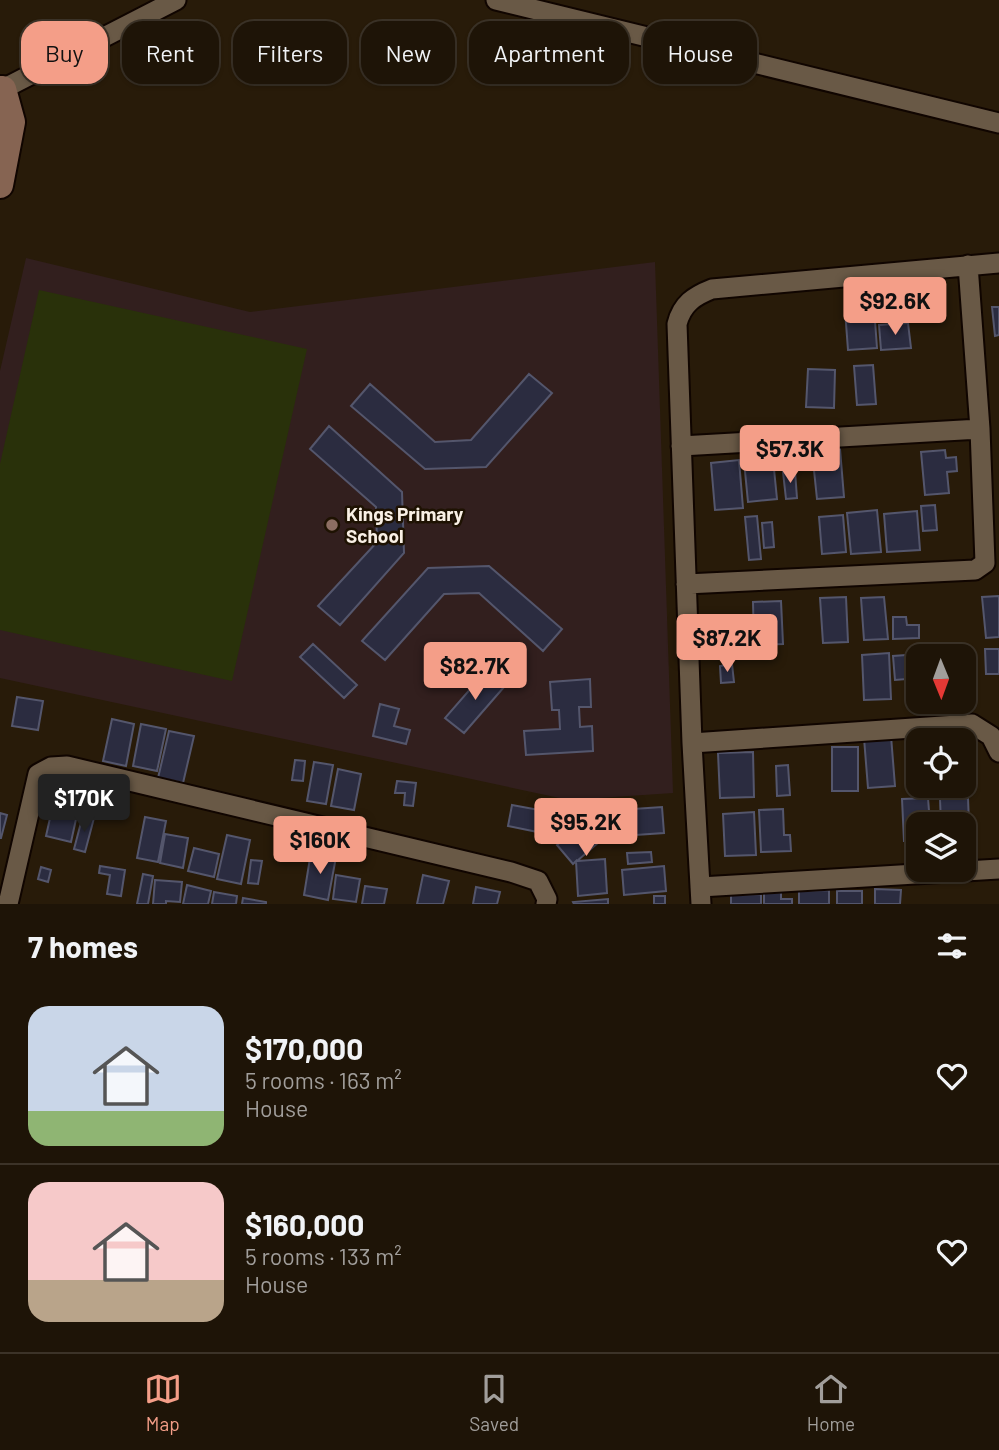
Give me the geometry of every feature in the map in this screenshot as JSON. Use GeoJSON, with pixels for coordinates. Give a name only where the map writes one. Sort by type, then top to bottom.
{"type":"FeatureCollection","features":[{"type":"Feature","properties":{"kind":"street"},"geometry":{"type":"LineString","coordinates":[[0,185],[12,122],[1,89],[176,0]]}},
{"type":"Feature","properties":{"kind":"street"},"geometry":{"type":"LineString","coordinates":[[496,0],[999,123]]}},
{"type":"Feature","properties":{"kind":"street"},"geometry":{"type":"LineString","coordinates":[[999,263],[712,289],[698,295],[681,311],[677,324],[700,895],[999,869]]}},
{"type":"Feature","properties":{"kind":"street"},"geometry":{"type":"LineString","coordinates":[[686,584],[975,570],[985,563],[980,429],[968,265]]}},
{"type":"Feature","properties":{"kind":"street"},"geometry":{"type":"LineString","coordinates":[[681,446],[980,429]]}},
{"type":"Feature","properties":{"kind":"street"},"geometry":{"type":"LineString","coordinates":[[692,743],[972,724],[991,736],[999,752]]}},
{"type":"Feature","properties":{"kind":"street"},"geometry":{"type":"LineString","coordinates":[[9,904],[38,774],[51,767],[67,766],[511,872],[538,881],[547,899],[546,904]]}},
{"type":"Feature","properties":{"kind":"shaded area","name":"Kings Primary School"},"geometry":{"type":"Polygon","coordinates":[[[26,258],[250,312],[655,262],[673,793],[569,800],[0,678],[0,371],[26,258]]]}},
{"type":"Feature","properties":{"kind":"green space"},"geometry":{"type":"Polygon","coordinates":[[[39,290],[307,349],[232,681],[0,630],[0,464],[39,290]]]}},
{"type":"Feature","properties":{"kind":"building"},"geometry":{"type":"Polygon","coordinates":[[[874,307],[877,348],[848,350],[845,310],[874,307]]]}},
{"type":"Feature","properties":{"kind":"building"},"geometry":{"type":"Polygon","coordinates":[[[992,307],[999,307],[999,335],[995,336],[992,307]]]}},
{"type":"Feature","properties":{"kind":"building"},"geometry":{"type":"Polygon","coordinates":[[[908,323],[911,348],[881,350],[879,325],[908,323]]]}},
{"type":"Feature","properties":{"kind":"building"},"geometry":{"type":"Polygon","coordinates":[[[873,365],[876,404],[857,405],[854,366],[873,365]]]}},
{"type":"Feature","properties":{"kind":"building"},"geometry":{"type":"Polygon","coordinates":[[[808,369],[835,370],[834,408],[806,407],[808,369]]]}},
{"type":"Feature","properties":{"kind":"building"},"geometry":{"type":"Polygon","coordinates":[[[529,374],[552,393],[486,467],[425,469],[351,406],[370,384],[435,442],[471,440],[529,374]]]}},
{"type":"Feature","properties":{"kind":"building"},"geometry":{"type":"Polygon","coordinates":[[[329,426],[402,492],[404,553],[340,625],[318,606],[377,542],[376,507],[310,449],[329,426]]]}},
{"type":"Feature","properties":{"kind":"building"},"geometry":{"type":"Polygon","coordinates":[[[840,449],[844,497],[817,499],[812,451],[840,449]]]}},
{"type":"Feature","properties":{"kind":"building"},"geometry":{"type":"Polygon","coordinates":[[[945,450],[946,458],[956,457],[957,471],[947,472],[949,493],[925,495],[921,452],[945,450]]]}},
{"type":"Feature","properties":{"kind":"building"},"geometry":{"type":"Polygon","coordinates":[[[773,459],[777,499],[748,502],[744,461],[773,459]]]}},
{"type":"Feature","properties":{"kind":"building"},"geometry":{"type":"Polygon","coordinates":[[[739,460],[743,508],[715,510],[711,463],[739,460]]]}},
{"type":"Feature","properties":{"kind":"building"},"geometry":{"type":"Polygon","coordinates":[[[795,471],[797,498],[786,499],[783,472],[795,471]]]}},
{"type":"Feature","properties":{"kind":"building"},"geometry":{"type":"Polygon","coordinates":[[[935,505],[937,530],[923,531],[921,506],[935,505]]]}},
{"type":"Feature","properties":{"kind":"building"},"geometry":{"type":"Polygon","coordinates":[[[877,510],[881,552],[851,554],[847,513],[877,510]]]}},
{"type":"Feature","properties":{"kind":"building"},"geometry":{"type":"Polygon","coordinates":[[[917,511],[920,550],[887,552],[884,514],[917,511]]]}},
{"type":"Feature","properties":{"kind":"building"},"geometry":{"type":"Polygon","coordinates":[[[843,515],[846,552],[822,554],[819,517],[843,515]]]}},
{"type":"Feature","properties":{"kind":"building"},"geometry":{"type":"Polygon","coordinates":[[[757,516],[761,559],[749,560],[745,517],[757,516]]]}},
{"type":"Feature","properties":{"kind":"building"},"geometry":{"type":"Polygon","coordinates":[[[772,522],[774,547],[764,548],[762,523],[772,522]]]}},
{"type":"Feature","properties":{"kind":"building"},"geometry":{"type":"Polygon","coordinates":[[[489,566],[562,629],[543,651],[479,593],[444,594],[385,660],[362,641],[428,568],[489,566]]]}},
{"type":"Feature","properties":{"kind":"building"},"geometry":{"type":"Polygon","coordinates":[[[999,596],[999,637],[986,638],[982,597],[999,596]]]}},
{"type":"Feature","properties":{"kind":"building"},"geometry":{"type":"Polygon","coordinates":[[[846,597],[848,642],[823,643],[820,598],[846,597]]]}},
{"type":"Feature","properties":{"kind":"building"},"geometry":{"type":"Polygon","coordinates":[[[884,597],[888,639],[864,640],[861,598],[884,597]]]}},
{"type":"Feature","properties":{"kind":"building"},"geometry":{"type":"Polygon","coordinates":[[[781,601],[783,644],[754,645],[753,602],[781,601]]]}},
{"type":"Feature","properties":{"kind":"building"},"geometry":{"type":"Polygon","coordinates":[[[893,617],[906,617],[907,625],[919,625],[919,638],[893,639],[893,617]]]}},
{"type":"Feature","properties":{"kind":"building"},"geometry":{"type":"Polygon","coordinates":[[[313,644],[357,685],[344,698],[300,657],[313,644]]]}},
{"type":"Feature","properties":{"kind":"building"},"geometry":{"type":"Polygon","coordinates":[[[985,649],[999,649],[999,674],[986,674],[985,649]]]}},
{"type":"Feature","properties":{"kind":"building"},"geometry":{"type":"Polygon","coordinates":[[[889,653],[891,699],[864,700],[862,655],[889,653]]]}},
{"type":"Feature","properties":{"kind":"building"},"geometry":{"type":"Polygon","coordinates":[[[906,655],[906,679],[895,680],[893,656],[906,655]]]}},
{"type":"Feature","properties":{"kind":"building"},"geometry":{"type":"Polygon","coordinates":[[[732,664],[734,682],[721,683],[720,666],[732,664]]]}},
{"type":"Feature","properties":{"kind":"building"},"geometry":{"type":"Polygon","coordinates":[[[486,671],[504,687],[464,733],[445,718],[486,671]]]}},
{"type":"Feature","properties":{"kind":"building"},"geometry":{"type":"Polygon","coordinates":[[[590,679],[591,707],[579,707],[580,727],[592,726],[593,751],[526,755],[524,731],[560,729],[559,710],[552,710],[550,682],[590,679]]]}},
{"type":"Feature","properties":{"kind":"building"},"geometry":{"type":"Polygon","coordinates":[[[17,697],[43,701],[38,730],[12,726],[17,697]]]}},
{"type":"Feature","properties":{"kind":"building"},"geometry":{"type":"Polygon","coordinates":[[[380,704],[399,709],[394,726],[410,730],[406,744],[373,736],[380,704]]]}},
{"type":"Feature","properties":{"kind":"building"},"geometry":{"type":"Polygon","coordinates":[[[112,719],[134,724],[126,766],[103,761],[112,719]]]}},
{"type":"Feature","properties":{"kind":"building"},"geometry":{"type":"Polygon","coordinates":[[[141,724],[166,729],[157,771],[133,766],[141,724]]]}},
{"type":"Feature","properties":{"kind":"building"},"geometry":{"type":"Polygon","coordinates":[[[169,731],[194,736],[183,783],[158,778],[169,731]]]}},
{"type":"Feature","properties":{"kind":"building"},"geometry":{"type":"Polygon","coordinates":[[[891,736],[895,786],[868,788],[864,738],[891,736]]]}},
{"type":"Feature","properties":{"kind":"building"},"geometry":{"type":"Polygon","coordinates":[[[832,747],[858,747],[858,791],[832,791],[832,747]]]}},
{"type":"Feature","properties":{"kind":"building"},"geometry":{"type":"Polygon","coordinates":[[[753,752],[754,797],[720,798],[718,753],[753,752]]]}},
{"type":"Feature","properties":{"kind":"building"},"geometry":{"type":"Polygon","coordinates":[[[295,760],[305,761],[303,781],[292,780],[295,760]]]}},
{"type":"Feature","properties":{"kind":"building"},"geometry":{"type":"Polygon","coordinates":[[[314,762],[333,765],[326,804],[307,801],[314,762]]]}},
{"type":"Feature","properties":{"kind":"building"},"geometry":{"type":"Polygon","coordinates":[[[788,765],[790,795],[777,796],[776,766],[788,765]]]}},
{"type":"Feature","properties":{"kind":"building"},"geometry":{"type":"Polygon","coordinates":[[[338,769],[361,774],[354,810],[331,806],[338,769]]]}},
{"type":"Feature","properties":{"kind":"building"},"geometry":{"type":"Polygon","coordinates":[[[397,781],[416,783],[413,806],[404,805],[405,793],[395,793],[397,781]]]}},
{"type":"Feature","properties":{"kind":"building"},"geometry":{"type":"Polygon","coordinates":[[[55,796],[80,801],[71,842],[46,836],[55,796]]]}},
{"type":"Feature","properties":{"kind":"building"},"geometry":{"type":"Polygon","coordinates":[[[928,798],[929,812],[906,812],[906,841],[904,841],[902,799],[928,798]]]}},
{"type":"Feature","properties":{"kind":"building"},"geometry":{"type":"Polygon","coordinates":[[[968,798],[969,812],[941,812],[940,799],[968,798]]]}},
{"type":"Feature","properties":{"kind":"building"},"geometry":{"type":"Polygon","coordinates":[[[512,805],[561,814],[557,836],[508,826],[512,805]]]}},
{"type":"Feature","properties":{"kind":"building"},"geometry":{"type":"Polygon","coordinates":[[[662,807],[664,833],[621,836],[619,810],[662,807]]]}},
{"type":"Feature","properties":{"kind":"building"},"geometry":{"type":"Polygon","coordinates":[[[783,809],[784,835],[790,835],[791,851],[761,852],[759,810],[783,809]]]}},
{"type":"Feature","properties":{"kind":"building"},"geometry":{"type":"Polygon","coordinates":[[[754,812],[756,855],[725,856],[723,814],[754,812]]]}},
{"type":"Feature","properties":{"kind":"building"},"geometry":{"type":"Polygon","coordinates":[[[0,813],[7,815],[1,838],[0,838],[0,813]]]}},
{"type":"Feature","properties":{"kind":"building"},"geometry":{"type":"Polygon","coordinates":[[[83,815],[94,818],[85,852],[74,849],[83,815]]]}},
{"type":"Feature","properties":{"kind":"building"},"geometry":{"type":"Polygon","coordinates":[[[145,817],[166,821],[158,862],[137,858],[145,817]]]}},
{"type":"Feature","properties":{"kind":"building"},"geometry":{"type":"Polygon","coordinates":[[[590,817],[606,836],[577,861],[605,859],[607,893],[578,896],[576,861],[573,864],[557,845],[590,817]]]}},
{"type":"Feature","properties":{"kind":"building"},"geometry":{"type":"Polygon","coordinates":[[[165,834],[188,838],[183,868],[160,863],[165,834]]]}},
{"type":"Feature","properties":{"kind":"building"},"geometry":{"type":"Polygon","coordinates":[[[227,835],[250,840],[241,884],[217,879],[227,835]]]}},
{"type":"Feature","properties":{"kind":"building"},"geometry":{"type":"Polygon","coordinates":[[[194,848],[219,854],[214,877],[188,871],[194,848]]]}},
{"type":"Feature","properties":{"kind":"building"},"geometry":{"type":"Polygon","coordinates":[[[311,852],[336,857],[328,900],[304,895],[311,852]]]}},
{"type":"Feature","properties":{"kind":"building"},"geometry":{"type":"Polygon","coordinates":[[[651,852],[652,862],[628,864],[627,853],[651,852]]]}},
{"type":"Feature","properties":{"kind":"building"},"geometry":{"type":"Polygon","coordinates":[[[251,860],[262,861],[258,884],[248,883],[251,860]]]}},
{"type":"Feature","properties":{"kind":"building"},"geometry":{"type":"Polygon","coordinates":[[[100,866],[125,870],[121,896],[107,894],[110,875],[99,873],[100,866]]]}},
{"type":"Feature","properties":{"kind":"building"},"geometry":{"type":"Polygon","coordinates":[[[664,866],[666,891],[624,895],[622,870],[664,866]]]}},
{"type":"Feature","properties":{"kind":"building"},"geometry":{"type":"Polygon","coordinates":[[[41,867],[51,870],[48,882],[38,879],[41,867]]]}},
{"type":"Feature","properties":{"kind":"building"},"geometry":{"type":"Polygon","coordinates":[[[143,874],[153,876],[148,904],[137,904],[143,874]]]}},
{"type":"Feature","properties":{"kind":"building"},"geometry":{"type":"Polygon","coordinates":[[[336,875],[360,879],[356,902],[333,899],[336,875]]]}},
{"type":"Feature","properties":{"kind":"building"},"geometry":{"type":"Polygon","coordinates":[[[423,875],[449,881],[443,904],[417,904],[423,875]]]}},
{"type":"Feature","properties":{"kind":"building"},"geometry":{"type":"Polygon","coordinates":[[[155,880],[182,882],[180,902],[153,904],[155,880]]]}},
{"type":"Feature","properties":{"kind":"building"},"geometry":{"type":"Polygon","coordinates":[[[187,885],[211,891],[208,904],[183,904],[187,885]]]}},
{"type":"Feature","properties":{"kind":"building"},"geometry":{"type":"Polygon","coordinates":[[[365,886],[387,889],[384,904],[362,904],[365,886]]]}},
{"type":"Feature","properties":{"kind":"building"},"geometry":{"type":"Polygon","coordinates":[[[476,887],[500,892],[497,904],[473,904],[476,887]]]}},
{"type":"Feature","properties":{"kind":"building"},"geometry":{"type":"Polygon","coordinates":[[[875,889],[901,890],[900,904],[875,904],[875,889]]]}},
{"type":"Feature","properties":{"kind":"building"},"geometry":{"type":"Polygon","coordinates":[[[829,890],[829,904],[799,904],[799,891],[829,890]]]}},
{"type":"Feature","properties":{"kind":"building"},"geometry":{"type":"Polygon","coordinates":[[[837,891],[862,891],[862,904],[837,904],[837,891]]]}},
{"type":"Feature","properties":{"kind":"building"},"geometry":{"type":"Polygon","coordinates":[[[214,892],[237,896],[236,904],[212,904],[214,892]]]}},
{"type":"Feature","properties":{"kind":"building"},"geometry":{"type":"Polygon","coordinates":[[[781,892],[781,899],[792,899],[792,904],[764,904],[764,893],[781,892]]]}},
{"type":"Feature","properties":{"kind":"building"},"geometry":{"type":"Polygon","coordinates":[[[761,894],[761,904],[731,904],[731,895],[761,894]]]}},
{"type":"Feature","properties":{"kind":"building"},"geometry":{"type":"Polygon","coordinates":[[[654,896],[665,896],[665,904],[654,904],[654,896]]]}},
{"type":"Feature","properties":{"kind":"building"},"geometry":{"type":"Polygon","coordinates":[[[243,898],[266,902],[266,904],[242,904],[243,898]]]}},
{"type":"Feature","properties":{"kind":"building"},"geometry":{"type":"Polygon","coordinates":[[[608,899],[608,904],[573,902],[608,899]]]}},
{"type":"Feature","properties":{"kind":"place","name":"Kings Primary School"},"geometry":{"type":"Point","coordinates":[332,525]}}]}
